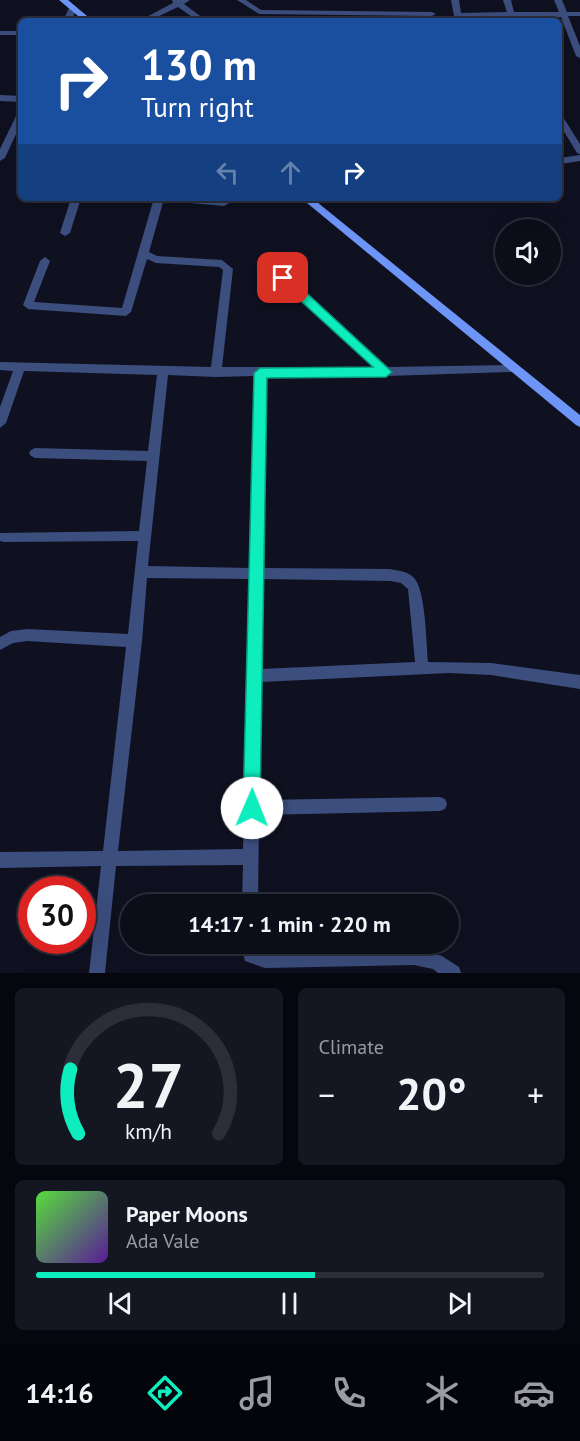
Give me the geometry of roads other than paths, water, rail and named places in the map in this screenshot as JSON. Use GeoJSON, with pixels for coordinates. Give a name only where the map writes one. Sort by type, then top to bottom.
{"type":"FeatureCollection","features":[{"type":"Feature","properties":{"kind":"main road"},"geometry":{"type":"LineString","coordinates":[[63,0],[85,18]]}},
{"type":"Feature","properties":{"kind":"main road"},"geometry":{"type":"LineString","coordinates":[[309,201],[580,422]]}},
{"type":"Feature","properties":{"kind":"street"},"geometry":{"type":"LineString","coordinates":[[241,0],[259,12],[432,14]]}},
{"type":"Feature","properties":{"kind":"street"},"geometry":{"type":"LineString","coordinates":[[456,0],[459,18],[580,14]]}},
{"type":"Feature","properties":{"kind":"street"},"geometry":{"type":"LineString","coordinates":[[507,0],[512,18]]}},
{"type":"Feature","properties":{"kind":"street"},"geometry":{"type":"LineString","coordinates":[[558,0],[580,56]]}},
{"type":"Feature","properties":{"kind":"street"},"geometry":{"type":"LineString","coordinates":[[149,18],[180,1],[200,18]]}},
{"type":"Feature","properties":{"kind":"street"},"geometry":{"type":"LineString","coordinates":[[68,18],[73,8]]}},
{"type":"Feature","properties":{"kind":"street"},"geometry":{"type":"LineString","coordinates":[[0,33],[18,33]]}},
{"type":"Feature","properties":{"kind":"street"},"geometry":{"type":"LineString","coordinates":[[0,98],[18,99]]}},
{"type":"Feature","properties":{"kind":"street"},"geometry":{"type":"LineString","coordinates":[[0,158],[18,120]]}},
{"type":"Feature","properties":{"kind":"street"},"geometry":{"type":"LineString","coordinates":[[562,122],[580,151]]}},
{"type":"Feature","properties":{"kind":"street"},"geometry":{"type":"LineString","coordinates":[[562,161],[580,158]]}},
{"type":"Feature","properties":{"kind":"street"},"geometry":{"type":"LineString","coordinates":[[65,233],[75,201]]}},
{"type":"Feature","properties":{"kind":"street"},"geometry":{"type":"LineString","coordinates":[[45,261],[28,305],[126,312],[158,201]]}},
{"type":"Feature","properties":{"kind":"street"},"geometry":{"type":"LineString","coordinates":[[202,201],[224,203]]}},
{"type":"Feature","properties":{"kind":"street"},"geometry":{"type":"LineString","coordinates":[[144,254],[156,259],[222,264],[228,269],[216,373]]}},
{"type":"Feature","properties":{"kind":"street"},"geometry":{"type":"LineString","coordinates":[[283,278],[386,372]]}},
{"type":"Feature","properties":{"kind":"street"},"geometry":{"type":"LineString","coordinates":[[0,366],[216,373],[386,372],[513,368]]}},
{"type":"Feature","properties":{"kind":"street"},"geometry":{"type":"LineString","coordinates":[[0,423],[20,367]]}},
{"type":"Feature","properties":{"kind":"street"},"geometry":{"type":"LineString","coordinates":[[97,973],[143,572],[163,372]]}},
{"type":"Feature","properties":{"kind":"street"},"geometry":{"type":"LineString","coordinates":[[250,894],[260,373]]}},
{"type":"Feature","properties":{"kind":"street"},"geometry":{"type":"LineString","coordinates":[[35,453],[154,456]]}},
{"type":"Feature","properties":{"kind":"street"},"geometry":{"type":"LineString","coordinates":[[4,537],[146,536]]}},
{"type":"Feature","properties":{"kind":"street"},"geometry":{"type":"LineString","coordinates":[[143,572],[390,575],[408,579],[414,589],[422,668]]}},
{"type":"Feature","properties":{"kind":"street"},"geometry":{"type":"LineString","coordinates":[[0,644],[10,637],[27,635],[135,640]]}},
{"type":"Feature","properties":{"kind":"street"},"geometry":{"type":"LineString","coordinates":[[254,676],[422,668],[491,669],[580,682]]}},
{"type":"Feature","properties":{"kind":"street"},"geometry":{"type":"LineString","coordinates":[[252,808],[440,804]]}},
{"type":"Feature","properties":{"kind":"street"},"geometry":{"type":"LineString","coordinates":[[0,860],[250,857]]}},
{"type":"Feature","properties":{"kind":"street"},"geometry":{"type":"LineString","coordinates":[[251,954],[265,960],[414,957],[436,962],[453,973]]}}]}
